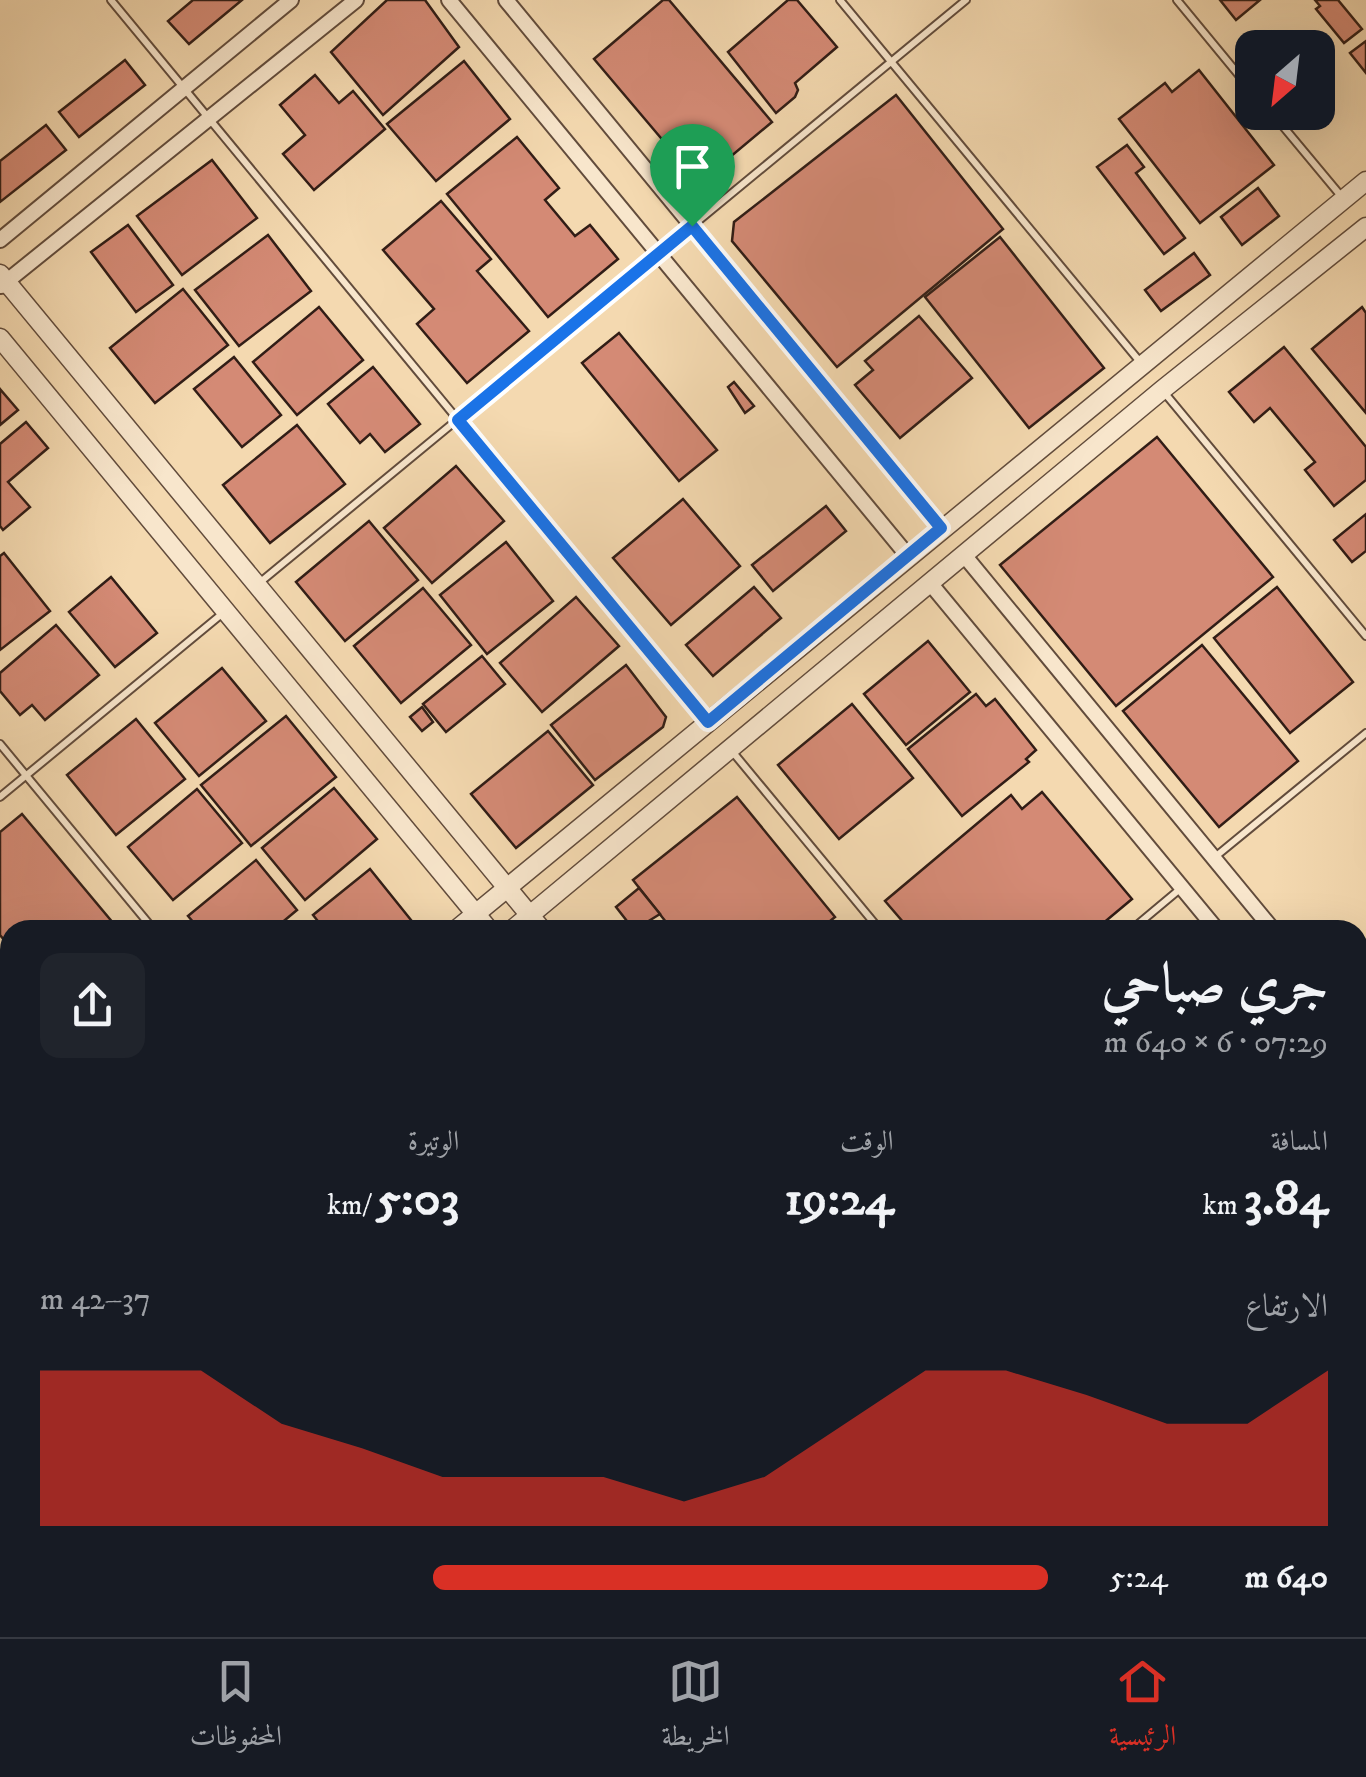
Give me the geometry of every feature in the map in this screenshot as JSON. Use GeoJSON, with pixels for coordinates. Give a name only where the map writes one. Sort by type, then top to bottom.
{"type":"FeatureCollection","features":[{"type":"Feature","properties":{"kind":"street"},"geometry":{"type":"LineString","coordinates":[[0,240],[290,0]]}},
{"type":"Feature","properties":{"kind":"street"},"geometry":{"type":"LineString","coordinates":[[356,0],[210,120],[2,280],[534,920]]}},
{"type":"Feature","properties":{"kind":"street"},"geometry":{"type":"LineString","coordinates":[[449,0],[908,556]]}},
{"type":"Feature","properties":{"kind":"street"},"geometry":{"type":"LineString","coordinates":[[506,0],[941,528]]}},
{"type":"Feature","properties":{"kind":"street"},"geometry":{"type":"LineString","coordinates":[[468,920],[1140,363],[1366,181]]}},
{"type":"Feature","properties":{"kind":"street"},"geometry":{"type":"LineString","coordinates":[[539,920],[730,749],[1162,390],[1365,230]]}},
{"type":"Feature","properties":{"kind":"street"},"geometry":{"type":"LineString","coordinates":[[0,338],[481,920]]}},
{"type":"Feature","properties":{"kind":"street"},"geometry":{"type":"LineString","coordinates":[[964,555],[1265,920]]}},
{"type":"Feature","properties":{"kind":"street"},"geometry":{"type":"LineString","coordinates":[[930,583],[1209,920]]}},
{"type":"Feature","properties":{"kind":"lane"},"geometry":{"type":"LineString","coordinates":[[111,0],[708,722]]}},
{"type":"Feature","properties":{"kind":"lane"},"geometry":{"type":"LineString","coordinates":[[840,0],[1140,363]]}},
{"type":"Feature","properties":{"kind":"lane"},"geometry":{"type":"LineString","coordinates":[[257,585],[966,0]]}},
{"type":"Feature","properties":{"kind":"lane"},"geometry":{"type":"LineString","coordinates":[[1176,0],[1235,71]]}},
{"type":"Feature","properties":{"kind":"lane"},"geometry":{"type":"LineString","coordinates":[[1286,130],[1344,200]]}},
{"type":"Feature","properties":{"kind":"lane"},"geometry":{"type":"LineString","coordinates":[[1162,390],[1366,636]]}},
{"type":"Feature","properties":{"kind":"lane"},"geometry":{"type":"LineString","coordinates":[[0,797],[226,611]]}},
{"type":"Feature","properties":{"kind":"lane"},"geometry":{"type":"LineString","coordinates":[[1214,858],[1366,733]]}},
{"type":"Feature","properties":{"kind":"lane"},"geometry":{"type":"LineString","coordinates":[[0,744],[146,920]]}},
{"type":"Feature","properties":{"kind":"lane"},"geometry":{"type":"LineString","coordinates":[[730,749],[872,920]]}},
{"type":"Feature","properties":{"kind":"lane"},"geometry":{"type":"LineString","coordinates":[[1143,920],[1182,888]]}},
{"type":"Feature","properties":{"kind":"building"},"geometry":{"type":"Polygon","coordinates":[[[193,0],[242,0],[189,44],[168,21],[193,0]]]}},
{"type":"Feature","properties":{"kind":"building"},"geometry":{"type":"Polygon","coordinates":[[[387,0],[425,0],[459,47],[383,115],[331,52],[387,0]]]}},
{"type":"Feature","properties":{"kind":"building"},"geometry":{"type":"Polygon","coordinates":[[[663,0],[669,0],[772,122],[699,183],[594,59],[663,0]]]}},
{"type":"Feature","properties":{"kind":"building"},"geometry":{"type":"Polygon","coordinates":[[[788,0],[797,0],[837,47],[795,83],[795,97],[776,113],[728,52],[788,0]]]}},
{"type":"Feature","properties":{"kind":"building"},"geometry":{"type":"Polygon","coordinates":[[[1220,0],[1260,0],[1236,20],[1220,0]]]}},
{"type":"Feature","properties":{"kind":"building"},"geometry":{"type":"Polygon","coordinates":[[[1315,0],[1338,0],[1362,29],[1344,43],[1316,9],[1320,6],[1315,0]]]}},
{"type":"Feature","properties":{"kind":"building"},"geometry":{"type":"Polygon","coordinates":[[[1366,41],[1366,73],[1350,53],[1366,41]]]}},
{"type":"Feature","properties":{"kind":"building"},"geometry":{"type":"Polygon","coordinates":[[[125,60],[145,85],[79,137],[59,112],[125,60]]]}},
{"type":"Feature","properties":{"kind":"building"},"geometry":{"type":"Polygon","coordinates":[[[464,61],[510,119],[436,181],[387,124],[464,61]]]}},
{"type":"Feature","properties":{"kind":"building"},"geometry":{"type":"Polygon","coordinates":[[[1199,70],[1235,116],[1235,130],[1246,130],[1274,165],[1200,223],[1119,119],[1165,83],[1172,92],[1199,70]]]}},
{"type":"Feature","properties":{"kind":"building"},"geometry":{"type":"Polygon","coordinates":[[[315,75],[339,103],[353,91],[385,129],[314,190],[283,154],[305,135],[280,105],[315,75]]]}},
{"type":"Feature","properties":{"kind":"building"},"geometry":{"type":"Polygon","coordinates":[[[896,95],[1003,229],[837,367],[732,241],[734,222],[896,95]]]}},
{"type":"Feature","properties":{"kind":"building"},"geometry":{"type":"Polygon","coordinates":[[[46,125],[66,150],[0,202],[0,161],[46,125]]]}},
{"type":"Feature","properties":{"kind":"building"},"geometry":{"type":"Polygon","coordinates":[[[517,137],[559,188],[545,200],[575,236],[590,225],[618,259],[548,317],[447,194],[517,137]]]}},
{"type":"Feature","properties":{"kind":"building"},"geometry":{"type":"Polygon","coordinates":[[[1127,145],[1144,167],[1136,173],[1185,238],[1164,254],[1097,167],[1127,145]]]}},
{"type":"Feature","properties":{"kind":"building"},"geometry":{"type":"Polygon","coordinates":[[[212,160],[257,218],[182,275],[137,216],[212,160]]]}},
{"type":"Feature","properties":{"kind":"building"},"geometry":{"type":"Polygon","coordinates":[[[1258,188],[1279,216],[1242,245],[1221,217],[1258,188]]]}},
{"type":"Feature","properties":{"kind":"building"},"geometry":{"type":"Polygon","coordinates":[[[441,201],[491,259],[477,271],[529,331],[467,383],[417,324],[434,309],[383,250],[441,201]]]}},
{"type":"Feature","properties":{"kind":"building"},"geometry":{"type":"Polygon","coordinates":[[[128,225],[173,285],[136,312],[91,252],[128,225]]]}},
{"type":"Feature","properties":{"kind":"building"},"geometry":{"type":"Polygon","coordinates":[[[268,235],[311,291],[239,346],[195,290],[268,235]]]}},
{"type":"Feature","properties":{"kind":"building"},"geometry":{"type":"Polygon","coordinates":[[[1000,237],[1104,368],[1029,428],[925,297],[1000,237]]]}},
{"type":"Feature","properties":{"kind":"building"},"geometry":{"type":"Polygon","coordinates":[[[1194,253],[1210,275],[1161,311],[1145,290],[1194,253]]]}},
{"type":"Feature","properties":{"kind":"building"},"geometry":{"type":"Polygon","coordinates":[[[183,289],[228,345],[155,403],[110,348],[183,289]]]}},
{"type":"Feature","properties":{"kind":"building"},"geometry":{"type":"Polygon","coordinates":[[[319,307],[363,360],[297,415],[253,362],[319,307]]]}},
{"type":"Feature","properties":{"kind":"building"},"geometry":{"type":"Polygon","coordinates":[[[1362,307],[1366,313],[1366,413],[1312,349],[1362,307]]]}},
{"type":"Feature","properties":{"kind":"building"},"geometry":{"type":"Polygon","coordinates":[[[919,316],[972,378],[900,438],[855,385],[873,370],[865,361],[919,316]]]}},
{"type":"Feature","properties":{"kind":"building"},"geometry":{"type":"Polygon","coordinates":[[[619,333],[717,450],[679,481],[582,363],[619,333]]]}},
{"type":"Feature","properties":{"kind":"building"},"geometry":{"type":"Polygon","coordinates":[[[1284,347],[1366,447],[1366,480],[1334,506],[1305,470],[1315,462],[1270,408],[1254,422],[1229,392],[1284,347]]]}},
{"type":"Feature","properties":{"kind":"building"},"geometry":{"type":"Polygon","coordinates":[[[234,357],[281,415],[242,447],[194,389],[234,357]]]}},
{"type":"Feature","properties":{"kind":"building"},"geometry":{"type":"Polygon","coordinates":[[[373,367],[420,424],[385,452],[370,434],[360,443],[328,404],[373,367]]]}},
{"type":"Feature","properties":{"kind":"building"},"geometry":{"type":"Polygon","coordinates":[[[734,382],[754,406],[745,413],[728,387],[734,382]]]}},
{"type":"Feature","properties":{"kind":"building"},"geometry":{"type":"Polygon","coordinates":[[[0,389],[18,410],[0,425],[0,389]]]}},
{"type":"Feature","properties":{"kind":"building"},"geometry":{"type":"Polygon","coordinates":[[[26,422],[48,448],[8,482],[30,507],[3,530],[0,444],[26,422]]]}},
{"type":"Feature","properties":{"kind":"building"},"geometry":{"type":"Polygon","coordinates":[[[297,425],[345,484],[270,543],[223,485],[297,425]]]}},
{"type":"Feature","properties":{"kind":"building"},"geometry":{"type":"Polygon","coordinates":[[[1157,437],[1273,577],[1116,706],[1000,565],[1157,437]]]}},
{"type":"Feature","properties":{"kind":"building"},"geometry":{"type":"Polygon","coordinates":[[[456,466],[504,521],[432,583],[384,528],[456,466]]]}},
{"type":"Feature","properties":{"kind":"building"},"geometry":{"type":"Polygon","coordinates":[[[683,499],[740,566],[671,625],[613,558],[683,499]]]}},
{"type":"Feature","properties":{"kind":"building"},"geometry":{"type":"Polygon","coordinates":[[[826,506],[846,531],[773,591],[752,565],[826,506]]]}},
{"type":"Feature","properties":{"kind":"building"},"geometry":{"type":"Polygon","coordinates":[[[1366,514],[1366,551],[1352,562],[1334,540],[1366,514]]]}},
{"type":"Feature","properties":{"kind":"building"},"geometry":{"type":"Polygon","coordinates":[[[369,521],[418,580],[345,641],[296,582],[369,521]]]}},
{"type":"Feature","properties":{"kind":"building"},"geometry":{"type":"Polygon","coordinates":[[[506,542],[553,601],[487,654],[440,595],[506,542]]]}},
{"type":"Feature","properties":{"kind":"building"},"geometry":{"type":"Polygon","coordinates":[[[4,553],[50,611],[0,650],[0,556],[4,553]]]}},
{"type":"Feature","properties":{"kind":"building"},"geometry":{"type":"Polygon","coordinates":[[[111,577],[157,633],[115,667],[69,612],[111,577]]]}},
{"type":"Feature","properties":{"kind":"building"},"geometry":{"type":"Polygon","coordinates":[[[754,587],[781,618],[713,676],[686,645],[754,587]]]}},
{"type":"Feature","properties":{"kind":"building"},"geometry":{"type":"Polygon","coordinates":[[[1277,587],[1353,682],[1290,733],[1214,638],[1277,587]]]}},
{"type":"Feature","properties":{"kind":"building"},"geometry":{"type":"Polygon","coordinates":[[[423,588],[471,645],[401,703],[354,646],[423,588]]]}},
{"type":"Feature","properties":{"kind":"building"},"geometry":{"type":"Polygon","coordinates":[[[576,597],[619,646],[542,712],[500,663],[576,597]]]}},
{"type":"Feature","properties":{"kind":"building"},"geometry":{"type":"Polygon","coordinates":[[[56,625],[99,675],[45,720],[32,705],[20,715],[0,691],[0,673],[56,625]]]}},
{"type":"Feature","properties":{"kind":"building"},"geometry":{"type":"Polygon","coordinates":[[[928,641],[970,692],[906,745],[864,694],[928,641]]]}},
{"type":"Feature","properties":{"kind":"building"},"geometry":{"type":"Polygon","coordinates":[[[1202,645],[1298,761],[1219,827],[1123,711],[1202,645]]]}},
{"type":"Feature","properties":{"kind":"building"},"geometry":{"type":"Polygon","coordinates":[[[482,656],[505,684],[446,732],[423,704],[482,656]]]}},
{"type":"Feature","properties":{"kind":"building"},"geometry":{"type":"Polygon","coordinates":[[[626,665],[666,717],[663,727],[595,780],[551,725],[626,665]]]}},
{"type":"Feature","properties":{"kind":"building"},"geometry":{"type":"Polygon","coordinates":[[[222,668],[266,721],[199,776],[155,723],[222,668]]]}},
{"type":"Feature","properties":{"kind":"building"},"geometry":{"type":"Polygon","coordinates":[[[976,694],[986,706],[995,699],[1036,750],[1026,759],[1029,762],[962,816],[908,749],[976,694]]]}},
{"type":"Feature","properties":{"kind":"building"},"geometry":{"type":"Polygon","coordinates":[[[852,704],[913,778],[839,839],[778,765],[852,704]]]}},
{"type":"Feature","properties":{"kind":"building"},"geometry":{"type":"Polygon","coordinates":[[[422,707],[433,722],[422,731],[410,717],[422,707]]]}},
{"type":"Feature","properties":{"kind":"building"},"geometry":{"type":"Polygon","coordinates":[[[286,716],[336,777],[251,846],[201,785],[286,716]]]}},
{"type":"Feature","properties":{"kind":"building"},"geometry":{"type":"Polygon","coordinates":[[[136,719],[185,779],[116,835],[67,775],[136,719]]]}},
{"type":"Feature","properties":{"kind":"building"},"geometry":{"type":"Polygon","coordinates":[[[548,731],[593,785],[516,848],[471,794],[548,731]]]}},
{"type":"Feature","properties":{"kind":"building"},"geometry":{"type":"Polygon","coordinates":[[[334,788],[377,839],[305,900],[262,848],[334,788]]]}},
{"type":"Feature","properties":{"kind":"building"},"geometry":{"type":"Polygon","coordinates":[[[197,789],[242,843],[173,900],[128,847],[197,789]]]}},
{"type":"Feature","properties":{"kind":"building"},"geometry":{"type":"Polygon","coordinates":[[[1042,792],[1132,899],[1107,920],[901,920],[885,901],[1011,795],[1022,809],[1042,792]]]}},
{"type":"Feature","properties":{"kind":"building"},"geometry":{"type":"Polygon","coordinates":[[[737,797],[835,917],[664,920],[633,880],[737,797]]]}},
{"type":"Feature","properties":{"kind":"building"},"geometry":{"type":"Polygon","coordinates":[[[22,814],[111,920],[0,920],[0,832],[22,814]]]}},
{"type":"Feature","properties":{"kind":"building"},"geometry":{"type":"Polygon","coordinates":[[[256,860],[297,910],[285,920],[191,920],[188,916],[256,860]]]}},
{"type":"Feature","properties":{"kind":"building"},"geometry":{"type":"Polygon","coordinates":[[[370,869],[411,920],[317,920],[313,915],[370,869]]]}},
{"type":"Feature","properties":{"kind":"building"},"geometry":{"type":"Polygon","coordinates":[[[639,888],[660,914],[650,920],[626,920],[616,907],[639,888]]]}},
{"type":"Feature","properties":{"kind":"route"},"geometry":{"type":"LineString","coordinates":[[692,226],[941,528],[708,722],[458,420],[692,226]]}}]}
